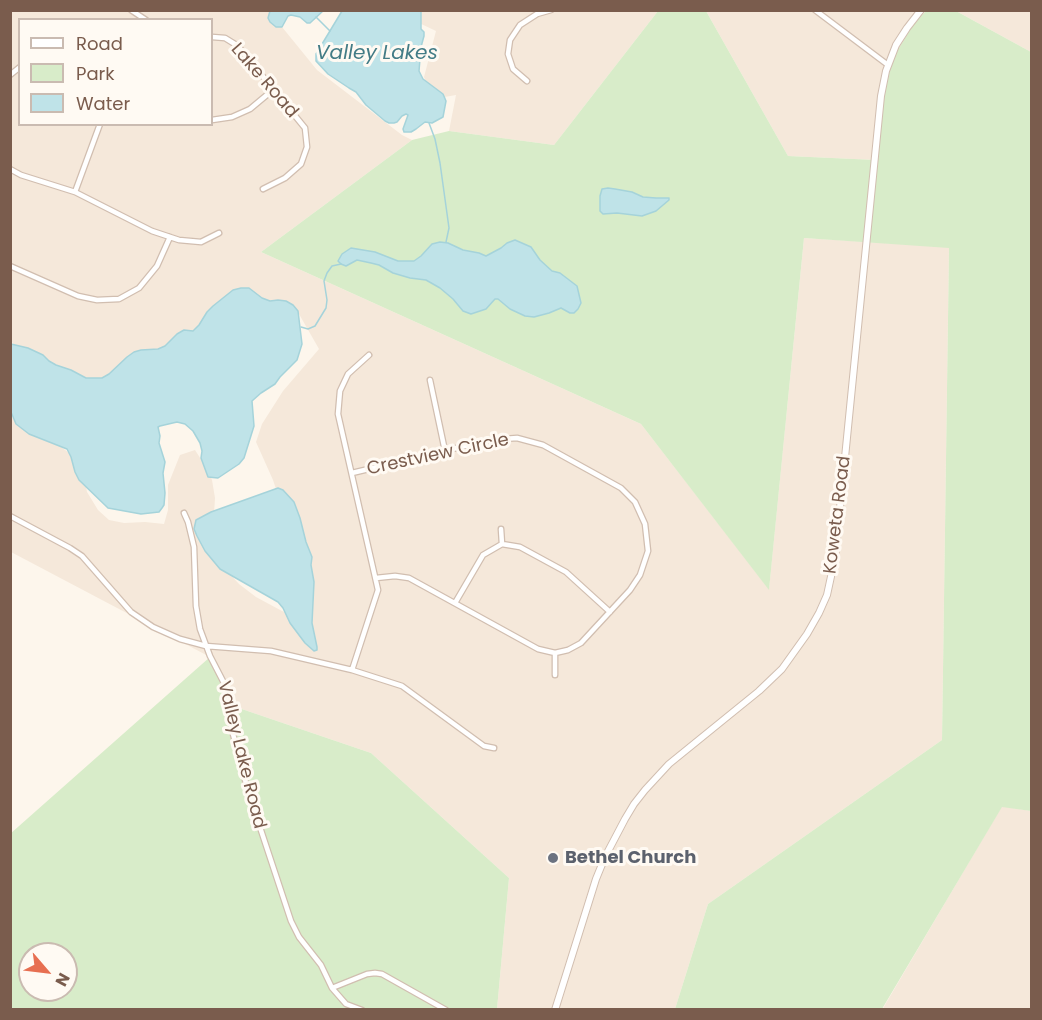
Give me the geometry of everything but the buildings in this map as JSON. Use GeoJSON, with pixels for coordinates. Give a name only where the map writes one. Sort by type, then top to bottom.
{"type":"FeatureCollection","features":[{"type":"Feature","properties":{"kind":"street"},"geometry":{"type":"LineString","coordinates":[[527,81],[513,69],[508,54],[510,40],[520,25],[551,10]]}},
{"type":"Feature","properties":{"kind":"street"},"geometry":{"type":"LineString","coordinates":[[815,10],[888,65]]}},
{"type":"Feature","properties":{"kind":"street","name":"Koweta Road"},"geometry":{"type":"LineString","coordinates":[[555,1010],[596,879],[605,857],[634,804],[669,764],[759,691],[782,669],[807,634],[827,595],[835,558],[885,71],[896,45],[921,10]]}},
{"type":"Feature","properties":{"kind":"street","name":"Lake Road"},"geometry":{"type":"LineString","coordinates":[[213,37],[225,38],[238,46],[305,128],[306,147],[301,164],[285,178],[263,189]]}},
{"type":"Feature","properties":{"kind":"street"},"geometry":{"type":"LineString","coordinates":[[213,120],[232,117],[250,109],[274,89]]}},
{"type":"Feature","properties":{"kind":"street"},"geometry":{"type":"LineString","coordinates":[[75,192],[99,126]]}},
{"type":"Feature","properties":{"kind":"street"},"geometry":{"type":"LineString","coordinates":[[10,170],[75,192],[152,231],[179,240],[201,242],[219,233]]}},
{"type":"Feature","properties":{"kind":"street"},"geometry":{"type":"LineString","coordinates":[[10,266],[78,296],[97,300],[119,299],[139,288],[157,266],[170,237]]}},
{"type":"Feature","properties":{"kind":"street"},"geometry":{"type":"LineString","coordinates":[[352,670],[378,590],[338,414],[340,391],[348,374],[369,355]]}},
{"type":"Feature","properties":{"kind":"street"},"geometry":{"type":"LineString","coordinates":[[430,380],[446,451]]}},
{"type":"Feature","properties":{"kind":"street","name":"Crestview Circle"},"geometry":{"type":"LineString","coordinates":[[351,473],[490,440],[517,438],[543,445],[621,488],[635,502],[645,524],[648,551],[640,575],[630,590],[581,642],[568,650],[555,653]]}},
{"type":"Feature","properties":{"kind":"street","name":"Valley Lake Road"},"geometry":{"type":"LineString","coordinates":[[184,513],[194,547],[196,606],[200,629],[225,685],[232,734],[260,832],[291,921],[299,937],[321,965],[332,987],[346,1004],[362,1010]]}},
{"type":"Feature","properties":{"kind":"street"},"geometry":{"type":"LineString","coordinates":[[10,516],[82,556],[131,612],[153,627],[180,639],[206,646],[271,651],[352,670],[402,686],[484,746],[494,748]]}},
{"type":"Feature","properties":{"kind":"street"},"geometry":{"type":"LineString","coordinates":[[501,529],[502,544]]}},
{"type":"Feature","properties":{"kind":"street"},"geometry":{"type":"LineString","coordinates":[[455,603],[483,555],[502,544],[520,547],[566,572],[610,612]]}},
{"type":"Feature","properties":{"kind":"street"},"geometry":{"type":"LineString","coordinates":[[376,579],[395,576],[409,578],[538,649],[555,653],[555,675]]}},
{"type":"Feature","properties":{"kind":"street"},"geometry":{"type":"LineString","coordinates":[[332,987],[367,974],[382,974],[446,1010]]}},
{"type":"Feature","properties":{"kind":"shaded area"},"geometry":{"type":"Polygon","coordinates":[[[11,11],[269,11],[317,70],[402,135],[412,140],[261,252],[641,424],[769,589],[804,238],[949,247],[942,740],[708,904],[675,1009],[497,1009],[509,878],[371,753],[227,704],[210,657],[11,552],[11,417],[42,431],[70,454],[83,469],[87,492],[98,510],[109,520],[124,523],[164,524],[168,510],[168,485],[180,455],[195,450],[212,480],[218,561],[239,584],[256,597],[282,611],[299,616],[281,504],[256,442],[262,424],[283,391],[319,349],[299,314],[287,307],[209,331],[94,394],[19,350],[11,341],[11,11]]]}},
{"type":"Feature","properties":{"kind":"shaded area"},"geometry":{"type":"Polygon","coordinates":[[[394,11],[658,11],[554,145],[449,131],[456,95],[433,99],[424,77],[436,31],[394,11]]]}},
{"type":"Feature","properties":{"kind":"shaded area"},"geometry":{"type":"Polygon","coordinates":[[[706,11],[926,11],[913,25],[876,160],[788,156],[706,11]]]}},
{"type":"Feature","properties":{"kind":"shaded area"},"geometry":{"type":"Polygon","coordinates":[[[956,11],[1031,11],[1031,52],[956,11]]]}},
{"type":"Feature","properties":{"kind":"shaded area"},"geometry":{"type":"Polygon","coordinates":[[[1002,806],[1031,811],[1031,1009],[882,1010],[1002,806]]]}},
{"type":"Feature","properties":{"kind":"green space"},"geometry":{"type":"Polygon","coordinates":[[[658,11],[706,11],[788,156],[876,160],[887,68],[913,25],[926,11],[956,11],[1031,52],[1031,811],[1002,807],[882,1009],[675,1009],[708,904],[942,740],[949,248],[804,238],[769,590],[641,424],[261,252],[412,140],[449,131],[554,145],[658,11]]]}},
{"type":"Feature","properties":{"kind":"green space"},"geometry":{"type":"Polygon","coordinates":[[[210,657],[221,671],[227,704],[371,753],[509,878],[497,1009],[11,1009],[10,834],[210,657]]]}},
{"type":"Feature","properties":{"kind":"water"},"geometry":{"type":"Polygon","coordinates":[[[270,10],[323,11],[310,23],[291,15],[282,27],[276,27],[268,18],[270,10]]]}},
{"type":"Feature","properties":{"kind":"water","name":"Valley Lakes"},"geometry":{"type":"Polygon","coordinates":[[[342,11],[421,11],[421,29],[424,36],[419,71],[423,79],[443,94],[446,101],[443,117],[432,123],[425,122],[411,132],[404,132],[408,115],[402,116],[394,123],[385,121],[366,105],[356,92],[328,74],[316,61],[316,54],[342,11]]]}},
{"type":"Feature","properties":{"kind":"water"},"geometry":{"type":"Polygon","coordinates":[[[602,189],[632,192],[643,197],[669,198],[669,200],[656,211],[642,216],[603,214],[600,211],[600,196],[602,189]]]}},
{"type":"Feature","properties":{"kind":"water"},"geometry":{"type":"Polygon","coordinates":[[[515,240],[531,247],[552,271],[560,273],[577,286],[581,303],[574,313],[561,308],[534,317],[525,316],[495,299],[486,309],[471,314],[463,311],[440,288],[426,280],[393,273],[371,263],[357,260],[346,266],[338,261],[342,254],[351,248],[375,252],[398,261],[414,261],[432,244],[440,242],[486,256],[515,240]]]}},
{"type":"Feature","properties":{"kind":"water"},"geometry":{"type":"Polygon","coordinates":[[[249,288],[270,301],[286,301],[293,305],[298,311],[302,344],[297,360],[275,384],[252,401],[254,426],[244,458],[218,478],[208,477],[201,458],[200,443],[193,431],[185,424],[177,422],[160,426],[158,427],[159,443],[165,462],[164,505],[159,512],[141,514],[108,508],[79,480],[67,449],[29,434],[16,424],[11,412],[11,344],[28,348],[43,355],[56,365],[86,378],[102,378],[134,352],[158,349],[184,330],[193,331],[213,306],[233,290],[249,288]]]}},
{"type":"Feature","properties":{"kind":"water"},"geometry":{"type":"Polygon","coordinates":[[[278,488],[294,502],[312,557],[314,582],[312,623],[317,647],[314,651],[290,623],[278,602],[220,569],[205,551],[194,529],[196,520],[211,512],[278,488]]]}},
{"type":"Feature","properties":{"kind":"waterway"},"geometry":{"type":"LineString","coordinates":[[316,17],[330,31]]}},
{"type":"Feature","properties":{"kind":"waterway"},"geometry":{"type":"LineString","coordinates":[[429,123],[440,163],[449,228],[446,242]]}},
{"type":"Feature","properties":{"kind":"waterway"},"geometry":{"type":"LineString","coordinates":[[301,327],[308,329],[315,326],[326,308],[324,281],[327,273],[332,266],[341,264]]}},
{"type":"Feature","properties":{"kind":"place","name":"Bethel Church"},"geometry":{"type":"Point","coordinates":[553,858]}}]}
